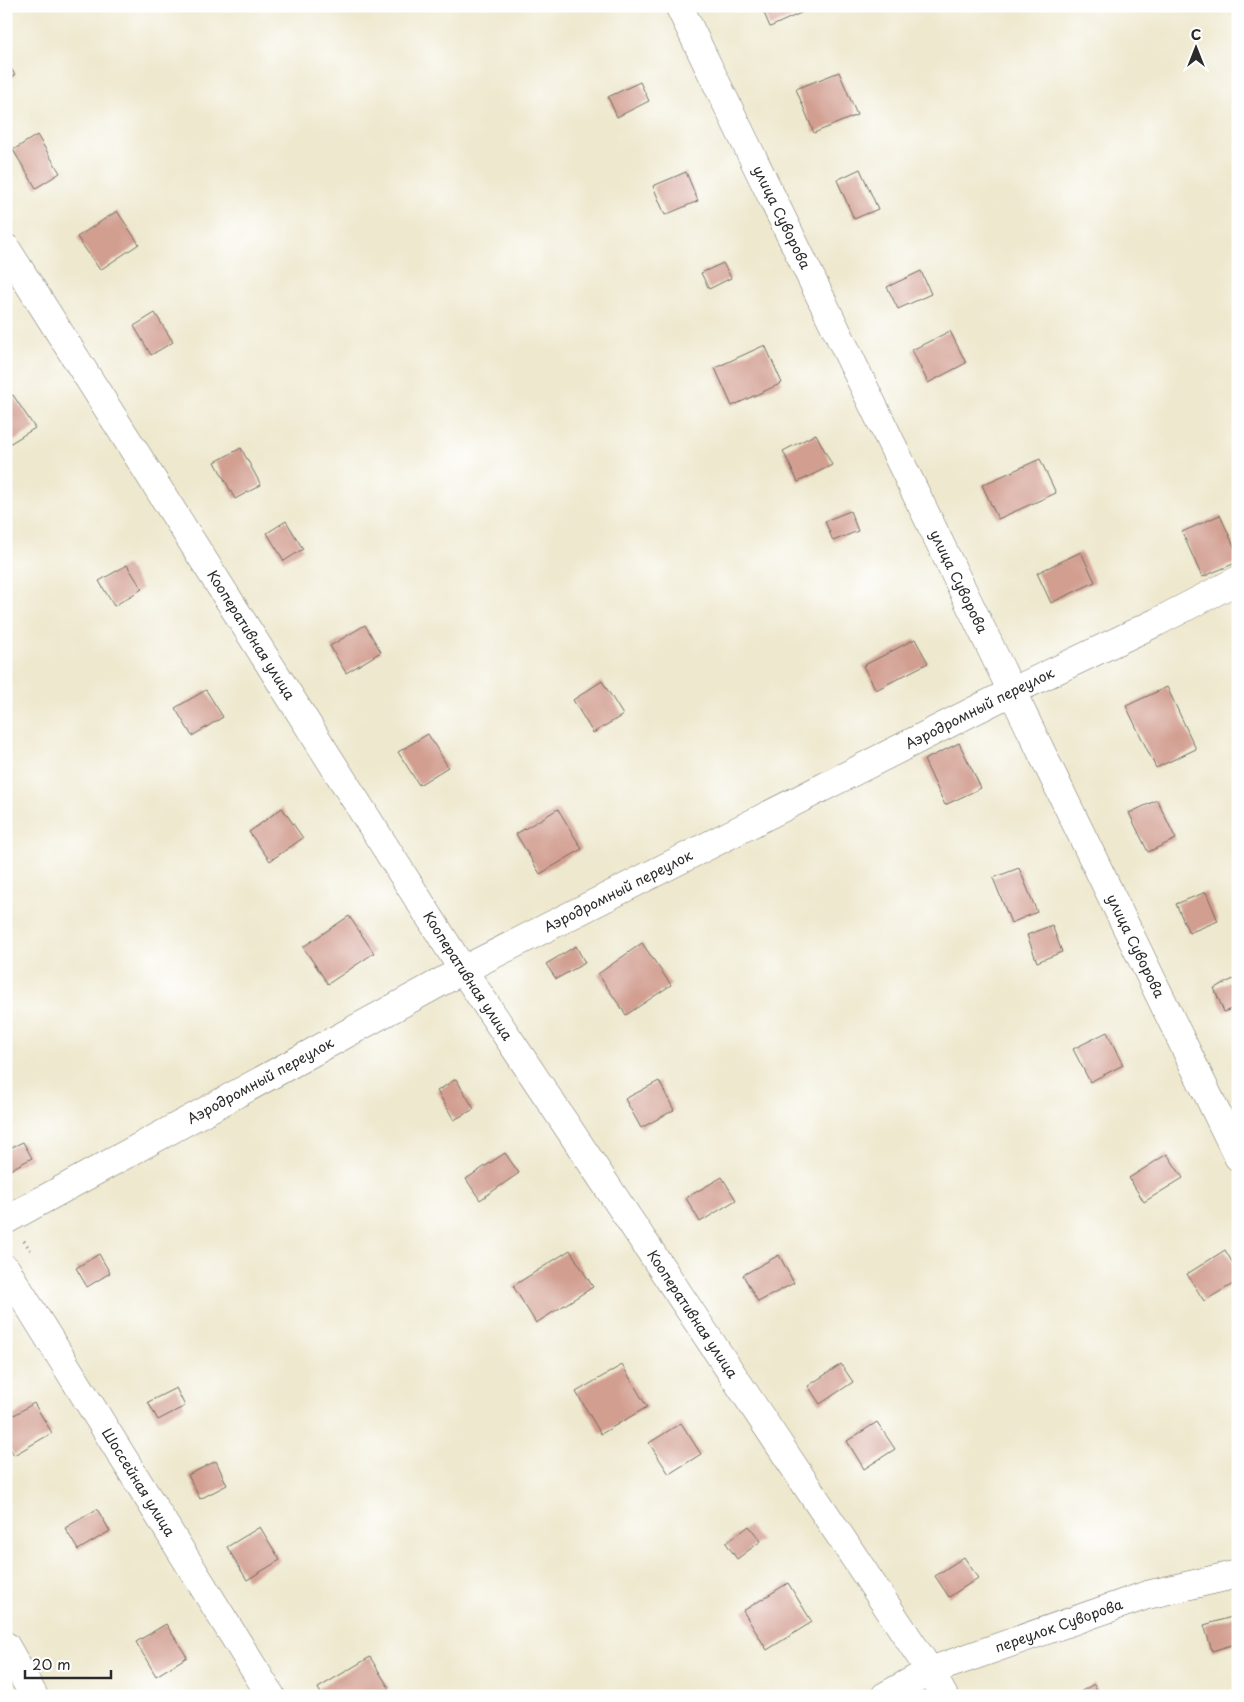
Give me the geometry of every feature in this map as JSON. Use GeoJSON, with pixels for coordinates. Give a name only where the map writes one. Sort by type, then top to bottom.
{"type":"FeatureCollection","features":[{"type":"Feature","properties":{"kind":"street","name":"улица Суворова"},"geometry":{"type":"LineString","coordinates":[[679,6],[1238,1157]]}},
{"type":"Feature","properties":{"kind":"street","name":"Кооперативная улица"},"geometry":{"type":"LineString","coordinates":[[6,248],[463,970],[930,1671],[944,1696]]}},
{"type":"Feature","properties":{"kind":"street","name":"Аэродромный переулок"},"geometry":{"type":"LineString","coordinates":[[6,1220],[463,970],[1011,692],[1157,622],[1238,580]]}},
{"type":"Feature","properties":{"kind":"street","name":"Шоссейная улица"},"geometry":{"type":"LineString","coordinates":[[6,1270],[271,1696]]}},
{"type":"Feature","properties":{"kind":"street","name":"переулок Суворова"},"geometry":{"type":"LineString","coordinates":[[885,1696],[930,1671],[1147,1595],[1238,1574]]}},
{"type":"Feature","properties":{"kind":"street"},"geometry":{"type":"LineString","coordinates":[[6,1646],[34,1696]]}},
{"type":"Feature","properties":{"kind":"building"},"geometry":{"type":"Polygon","coordinates":[[[761,6],[801,6],[803,12],[770,27],[761,6]]]}},
{"type":"Feature","properties":{"kind":"building"},"geometry":{"type":"Polygon","coordinates":[[[6,60],[15,75],[6,81],[6,60]]]}},
{"type":"Feature","properties":{"kind":"building"},"geometry":{"type":"Polygon","coordinates":[[[839,72],[857,115],[814,133],[796,89],[839,72]]]}},
{"type":"Feature","properties":{"kind":"building"},"geometry":{"type":"Polygon","coordinates":[[[640,82],[649,101],[617,117],[608,97],[640,82]]]}},
{"type":"Feature","properties":{"kind":"building"},"geometry":{"type":"Polygon","coordinates":[[[37,135],[60,173],[36,188],[13,150],[37,135]]]}},
{"type":"Feature","properties":{"kind":"building"},"geometry":{"type":"Polygon","coordinates":[[[860,169],[878,209],[854,219],[837,180],[860,169]]]}},
{"type":"Feature","properties":{"kind":"building"},"geometry":{"type":"Polygon","coordinates":[[[686,172],[698,201],[665,215],[653,186],[686,172]]]}},
{"type":"Feature","properties":{"kind":"building"},"geometry":{"type":"Polygon","coordinates":[[[117,211],[139,244],[100,270],[77,237],[117,211]]]}},
{"type":"Feature","properties":{"kind":"building"},"geometry":{"type":"Polygon","coordinates":[[[723,263],[731,278],[709,289],[701,273],[723,263]]]}},
{"type":"Feature","properties":{"kind":"building"},"geometry":{"type":"Polygon","coordinates":[[[921,271],[931,294],[898,309],[887,287],[921,271]]]}},
{"type":"Feature","properties":{"kind":"building"},"geometry":{"type":"Polygon","coordinates":[[[155,313],[173,342],[151,355],[134,326],[155,313]]]}},
{"type":"Feature","properties":{"kind":"building"},"geometry":{"type":"Polygon","coordinates":[[[950,331],[966,363],[928,383],[912,350],[950,331]]]}},
{"type":"Feature","properties":{"kind":"building"},"geometry":{"type":"Polygon","coordinates":[[[765,345],[782,383],[732,406],[715,368],[765,345]]]}},
{"type":"Feature","properties":{"kind":"building"},"geometry":{"type":"Polygon","coordinates":[[[13,395],[35,428],[6,446],[6,399],[13,395]]]}},
{"type":"Feature","properties":{"kind":"building"},"geometry":{"type":"Polygon","coordinates":[[[816,434],[832,465],[798,482],[783,451],[816,434]]]}},
{"type":"Feature","properties":{"kind":"building"},"geometry":{"type":"Polygon","coordinates":[[[241,448],[261,485],[235,499],[215,462],[241,448]]]}},
{"type":"Feature","properties":{"kind":"building"},"geometry":{"type":"Polygon","coordinates":[[[1040,459],[1056,493],[998,519],[982,485],[1040,459]]]}},
{"type":"Feature","properties":{"kind":"building"},"geometry":{"type":"Polygon","coordinates":[[[850,511],[858,531],[833,541],[825,521],[850,511]]]}},
{"type":"Feature","properties":{"kind":"building"},"geometry":{"type":"Polygon","coordinates":[[[1220,515],[1238,555],[1238,562],[1202,577],[1182,532],[1220,515]]]}},
{"type":"Feature","properties":{"kind":"building"},"geometry":{"type":"Polygon","coordinates":[[[286,521],[303,549],[284,561],[267,533],[286,521]]]}},
{"type":"Feature","properties":{"kind":"building"},"geometry":{"type":"Polygon","coordinates":[[[1081,552],[1095,582],[1051,603],[1037,573],[1081,552]]]}},
{"type":"Feature","properties":{"kind":"building"},"geometry":{"type":"Polygon","coordinates":[[[127,565],[142,589],[114,606],[99,581],[127,565]]]}},
{"type":"Feature","properties":{"kind":"building"},"geometry":{"type":"Polygon","coordinates":[[[365,625],[381,652],[346,673],[330,646],[365,625]]]}},
{"type":"Feature","properties":{"kind":"building"},"geometry":{"type":"Polygon","coordinates":[[[915,639],[928,663],[876,690],[863,666],[915,639]]]}},
{"type":"Feature","properties":{"kind":"building"},"geometry":{"type":"Polygon","coordinates":[[[602,681],[623,715],[593,733],[573,700],[602,681]]]}},
{"type":"Feature","properties":{"kind":"building"},"geometry":{"type":"Polygon","coordinates":[[[1167,687],[1196,749],[1156,768],[1126,706],[1167,687]]]}},
{"type":"Feature","properties":{"kind":"building"},"geometry":{"type":"Polygon","coordinates":[[[206,690],[223,717],[192,736],[175,708],[206,690]]]}},
{"type":"Feature","properties":{"kind":"building"},"geometry":{"type":"Polygon","coordinates":[[[428,734],[448,767],[419,785],[398,752],[428,734]]]}},
{"type":"Feature","properties":{"kind":"building"},"geometry":{"type":"Polygon","coordinates":[[[959,743],[981,788],[945,805],[924,760],[959,743]]]}},
{"type":"Feature","properties":{"kind":"building"},"geometry":{"type":"Polygon","coordinates":[[[1157,800],[1176,839],[1148,852],[1129,813],[1157,800]]]}},
{"type":"Feature","properties":{"kind":"building"},"geometry":{"type":"Polygon","coordinates":[[[282,808],[303,838],[270,861],[249,832],[282,808]]]}},
{"type":"Feature","properties":{"kind":"building"},"geometry":{"type":"Polygon","coordinates":[[[558,809],[582,849],[540,874],[516,834],[558,809]]]}},
{"type":"Feature","properties":{"kind":"building"},"geometry":{"type":"Polygon","coordinates":[[[1019,868],[1037,912],[1011,923],[993,878],[1019,868]]]}},
{"type":"Feature","properties":{"kind":"building"},"geometry":{"type":"Polygon","coordinates":[[[1206,892],[1218,921],[1189,933],[1176,904],[1206,892]]]}},
{"type":"Feature","properties":{"kind":"building"},"geometry":{"type":"Polygon","coordinates":[[[349,916],[374,953],[328,984],[303,947],[349,916]]]}},
{"type":"Feature","properties":{"kind":"building"},"geometry":{"type":"Polygon","coordinates":[[[1052,925],[1062,952],[1037,962],[1027,935],[1052,925]]]}},
{"type":"Feature","properties":{"kind":"building"},"geometry":{"type":"Polygon","coordinates":[[[642,943],[671,985],[626,1015],[598,974],[642,943]]]}},
{"type":"Feature","properties":{"kind":"building"},"geometry":{"type":"Polygon","coordinates":[[[576,946],[585,963],[556,979],[546,964],[576,946]]]}},
{"type":"Feature","properties":{"kind":"building"},"geometry":{"type":"Polygon","coordinates":[[[1238,977],[1238,1006],[1224,1012],[1214,988],[1238,977]]]}},
{"type":"Feature","properties":{"kind":"building"},"geometry":{"type":"Polygon","coordinates":[[[1107,1032],[1123,1065],[1090,1082],[1073,1049],[1107,1032]]]}},
{"type":"Feature","properties":{"kind":"building"},"geometry":{"type":"Polygon","coordinates":[[[456,1079],[474,1109],[454,1120],[437,1091],[456,1079]]]}},
{"type":"Feature","properties":{"kind":"building"},"geometry":{"type":"Polygon","coordinates":[[[659,1081],[674,1110],[641,1128],[625,1099],[659,1081]]]}},
{"type":"Feature","properties":{"kind":"building"},"geometry":{"type":"Polygon","coordinates":[[[23,1142],[32,1158],[6,1172],[6,1150],[23,1142]]]}},
{"type":"Feature","properties":{"kind":"building"},"geometry":{"type":"Polygon","coordinates":[[[505,1153],[519,1173],[480,1200],[466,1179],[505,1153]]]}},
{"type":"Feature","properties":{"kind":"building"},"geometry":{"type":"Polygon","coordinates":[[[1167,1154],[1183,1178],[1144,1202],[1129,1178],[1167,1154]]]}},
{"type":"Feature","properties":{"kind":"building"},"geometry":{"type":"Polygon","coordinates":[[[722,1177],[736,1200],[700,1222],[686,1198],[722,1177]]]}},
{"type":"Feature","properties":{"kind":"building"},"geometry":{"type":"Polygon","coordinates":[[[570,1250],[593,1287],[536,1323],[513,1286],[570,1250]]]}},
{"type":"Feature","properties":{"kind":"building"},"geometry":{"type":"Polygon","coordinates":[[[1225,1250],[1238,1272],[1238,1281],[1204,1301],[1187,1274],[1225,1250]]]}},
{"type":"Feature","properties":{"kind":"building"},"geometry":{"type":"Polygon","coordinates":[[[99,1254],[110,1273],[87,1287],[76,1268],[99,1254]]]}},
{"type":"Feature","properties":{"kind":"building"},"geometry":{"type":"Polygon","coordinates":[[[779,1255],[794,1283],[758,1302],[743,1275],[779,1255]]]}},
{"type":"Feature","properties":{"kind":"building"},"geometry":{"type":"Polygon","coordinates":[[[841,1364],[853,1382],[820,1404],[808,1386],[841,1364]]]}},
{"type":"Feature","properties":{"kind":"building"},"geometry":{"type":"Polygon","coordinates":[[[622,1365],[647,1407],[601,1434],[576,1392],[622,1365]]]}},
{"type":"Feature","properties":{"kind":"building"},"geometry":{"type":"Polygon","coordinates":[[[176,1388],[185,1406],[158,1420],[148,1402],[176,1388]]]}},
{"type":"Feature","properties":{"kind":"building"},"geometry":{"type":"Polygon","coordinates":[[[34,1403],[52,1433],[14,1455],[6,1442],[6,1420],[34,1403]]]}},
{"type":"Feature","properties":{"kind":"building"},"geometry":{"type":"Polygon","coordinates":[[[877,1422],[895,1449],[864,1469],[847,1441],[877,1422]]]}},
{"type":"Feature","properties":{"kind":"building"},"geometry":{"type":"Polygon","coordinates":[[[681,1423],[701,1454],[669,1474],[649,1443],[681,1423]]]}},
{"type":"Feature","properties":{"kind":"building"},"geometry":{"type":"Polygon","coordinates":[[[216,1461],[227,1485],[200,1499],[188,1475],[216,1461]]]}},
{"type":"Feature","properties":{"kind":"building"},"geometry":{"type":"Polygon","coordinates":[[[97,1509],[110,1531],[78,1550],[65,1528],[97,1509]]]}},
{"type":"Feature","properties":{"kind":"building"},"geometry":{"type":"Polygon","coordinates":[[[749,1526],[761,1541],[737,1559],[726,1543],[749,1526]]]}},
{"type":"Feature","properties":{"kind":"building"},"geometry":{"type":"Polygon","coordinates":[[[260,1527],[280,1560],[247,1580],[227,1547],[260,1527]]]}},
{"type":"Feature","properties":{"kind":"building"},"geometry":{"type":"Polygon","coordinates":[[[964,1557],[978,1578],[949,1597],[935,1576],[964,1557]]]}},
{"type":"Feature","properties":{"kind":"building"},"geometry":{"type":"Polygon","coordinates":[[[788,1583],[812,1622],[767,1650],[743,1611],[788,1583]]]}},
{"type":"Feature","properties":{"kind":"building"},"geometry":{"type":"Polygon","coordinates":[[[1235,1616],[1238,1623],[1238,1643],[1212,1651],[1204,1625],[1235,1616]]]}},
{"type":"Feature","properties":{"kind":"building"},"geometry":{"type":"Polygon","coordinates":[[[166,1624],[187,1657],[156,1676],[136,1642],[166,1624]]]}},
{"type":"Feature","properties":{"kind":"building"},"geometry":{"type":"Polygon","coordinates":[[[370,1657],[389,1688],[377,1696],[322,1696],[318,1688],[370,1657]]]}},
{"type":"Feature","properties":{"kind":"building"},"geometry":{"type":"Polygon","coordinates":[[[1094,1684],[1100,1696],[1073,1696],[1094,1684]]]}}]}
